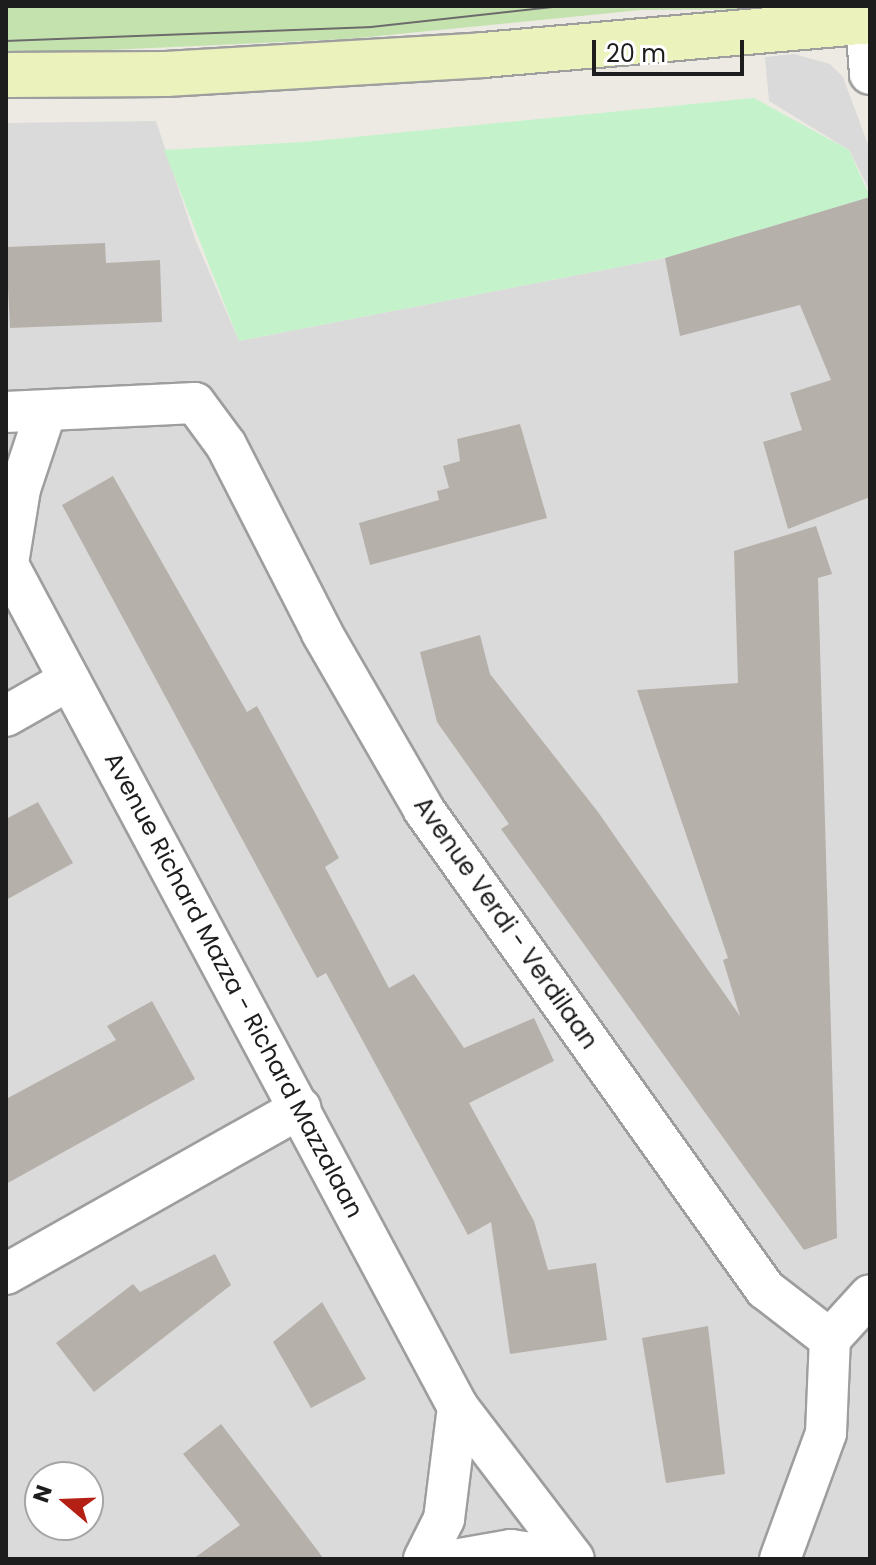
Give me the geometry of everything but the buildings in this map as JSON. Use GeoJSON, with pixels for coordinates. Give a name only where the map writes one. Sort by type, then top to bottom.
{"type":"FeatureCollection","features":[{"type":"Feature","properties":{"kind":"main road"},"geometry":{"type":"LineString","coordinates":[[6,75],[166,74],[451,57],[867,16]]}},
{"type":"Feature","properties":{"kind":"street"},"geometry":{"type":"LineString","coordinates":[[867,16],[870,74]]}},
{"type":"Feature","properties":{"kind":"street","name":"Avenue Verdi - Verdilaan"},"geometry":{"type":"LineString","coordinates":[[25,413],[195,403],[226,445],[322,633],[424,810],[765,1289],[830,1339]]}},
{"type":"Feature","properties":{"kind":"street","name":"Avenue Richard Mazza - Richard Mazzalaan"},"geometry":{"type":"LineString","coordinates":[[25,413],[20,489],[7,562],[458,1407],[573,1559]]}},
{"type":"Feature","properties":{"kind":"street"},"geometry":{"type":"LineString","coordinates":[[6,716],[69,680]]}},
{"type":"Feature","properties":{"kind":"street"},"geometry":{"type":"LineString","coordinates":[[6,1274],[301,1108]]}},
{"type":"Feature","properties":{"kind":"street"},"geometry":{"type":"LineString","coordinates":[[780,1559],[826,1433],[830,1339],[870,1295]]}},
{"type":"Feature","properties":{"kind":"street"},"geometry":{"type":"LineString","coordinates":[[424,1559],[444,1519],[458,1407]]}},
{"type":"Feature","properties":{"kind":"street"},"geometry":{"type":"LineString","coordinates":[[460,1559],[511,1550],[573,1559]]}},
{"type":"Feature","properties":{"kind":"shaded area"},"geometry":{"type":"Polygon","coordinates":[[[794,54],[830,64],[843,77],[870,150],[870,191],[849,150],[769,101],[765,57],[794,54]]]}},
{"type":"Feature","properties":{"kind":"shaded area"},"geometry":{"type":"Polygon","coordinates":[[[156,121],[195,239],[239,341],[665,258],[870,197],[870,1559],[6,1559],[6,123],[156,121]]]}},
{"type":"Feature","properties":{"kind":"green space"},"geometry":{"type":"Polygon","coordinates":[[[6,6],[762,6],[762,9],[641,10],[348,39],[64,52],[6,51],[6,6]]]}},
{"type":"Feature","properties":{"kind":"green space"},"geometry":{"type":"Polygon","coordinates":[[[754,98],[849,150],[870,197],[665,258],[239,341],[164,150],[304,142],[754,98]]]}},
{"type":"Feature","properties":{"kind":"tram line"},"geometry":{"type":"LineString","coordinates":[[6,7],[228,6]]}},
{"type":"Feature","properties":{"kind":"tram line"},"geometry":{"type":"LineString","coordinates":[[6,41],[372,27],[563,6]]}}]}
